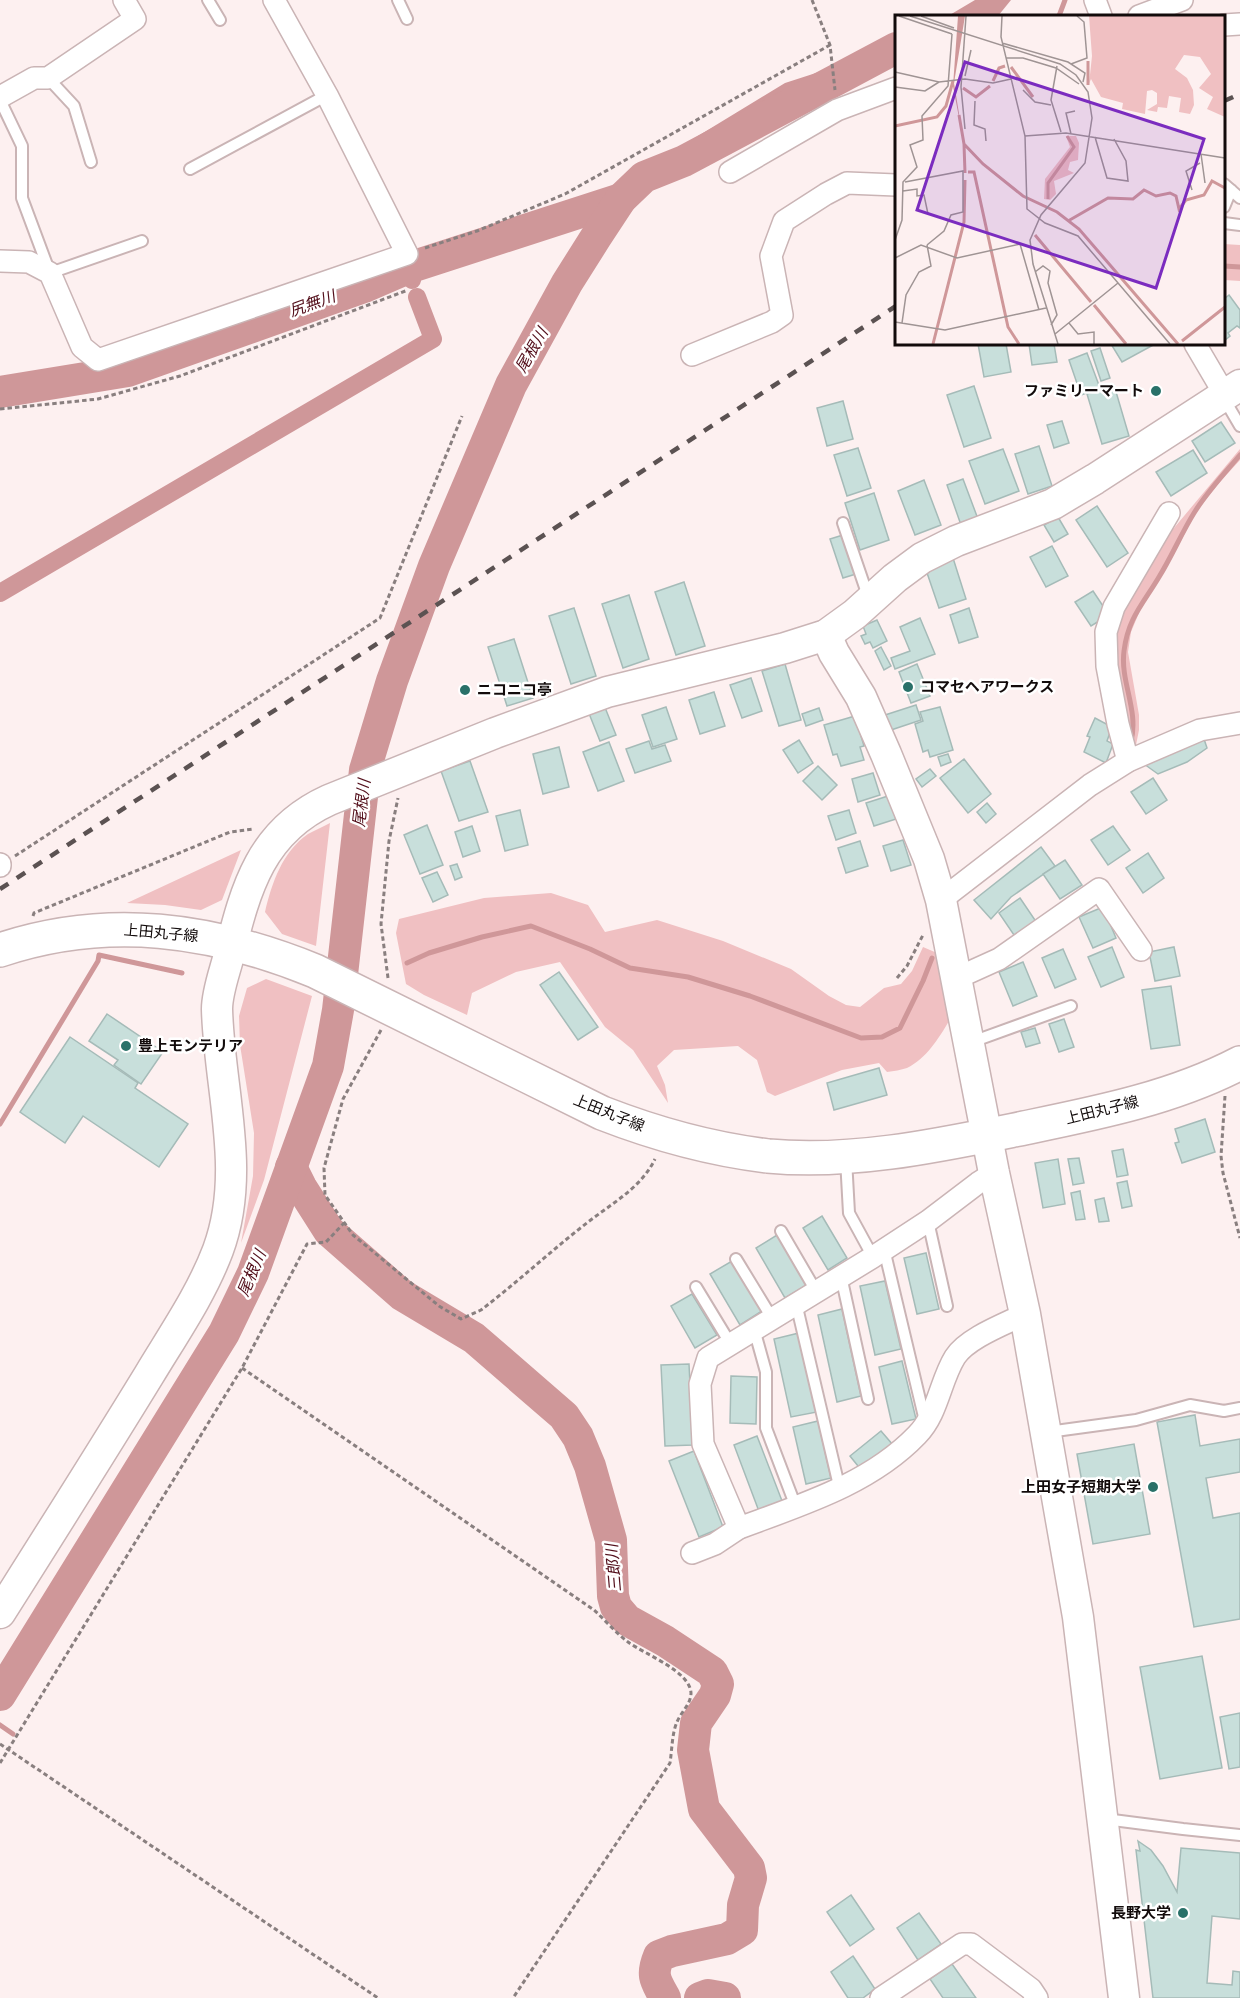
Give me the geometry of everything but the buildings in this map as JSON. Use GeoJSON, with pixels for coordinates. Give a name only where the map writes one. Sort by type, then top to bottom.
{"type":"FeatureCollection","features":[{"type":"Feature","properties":{"kind":"main road","name":"上田丸子線"},"geometry":{"type":"LineString","coordinates":[[0,950],[54,935],[116,929],[183,933],[232,944],[315,971],[602,1113],[696,1144],[770,1156],[845,1156],[887,1152],[988,1135],[1132,1103],[1197,1083],[1240,1063]]}},
{"type":"Feature","properties":{"kind":"street"},"geometry":{"type":"LineString","coordinates":[[0,99],[34,78],[48,78],[135,18],[124,0]]}},
{"type":"Feature","properties":{"kind":"street"},"geometry":{"type":"LineString","coordinates":[[0,261],[29,262],[50,273],[82,347],[98,360],[407,254],[327,95],[274,0]]}},
{"type":"Feature","properties":{"kind":"street"},"geometry":{"type":"LineString","coordinates":[[1142,15],[1182,0]]}},
{"type":"Feature","properties":{"kind":"street"},"geometry":{"type":"LineString","coordinates":[[1225,25],[1240,24]]}},
{"type":"Feature","properties":{"kind":"street"},"geometry":{"type":"LineString","coordinates":[[730,172],[837,110],[895,89]]}},
{"type":"Feature","properties":{"kind":"street"},"geometry":{"type":"LineString","coordinates":[[692,355],[772,322],[782,315],[771,256],[784,221],[846,183],[895,185]]}},
{"type":"Feature","properties":{"kind":"street"},"geometry":{"type":"LineString","coordinates":[[0,1613],[109,1441],[204,1283],[218,1249],[229,1203],[232,1170],[231,1141],[220,1059],[217,1005],[232,944],[254,875],[274,840],[288,825],[304,813],[334,797],[607,692],[785,648],[826,634],[870,602],[901,573],[922,558],[956,541],[1053,504],[1230,392],[1196,345]]}},
{"type":"Feature","properties":{"kind":"street"},"geometry":{"type":"LineString","coordinates":[[1128,761],[1107,666],[1106,632],[1114,607],[1169,513]]}},
{"type":"Feature","properties":{"kind":"street"},"geometry":{"type":"LineString","coordinates":[[826,634],[834,653],[861,696],[929,859],[942,905],[994,1173],[1025,1314],[1078,1617],[1124,1998]]}},
{"type":"Feature","properties":{"kind":"street"},"geometry":{"type":"LineString","coordinates":[[942,905],[1090,785],[1128,761],[1200,730],[1240,723]]}},
{"type":"Feature","properties":{"kind":"street"},"geometry":{"type":"LineString","coordinates":[[957,978],[999,959],[1099,889],[1141,950]]}},
{"type":"Feature","properties":{"kind":"street"},"geometry":{"type":"LineString","coordinates":[[739,1528],[703,1444],[700,1384],[708,1358],[879,1253],[994,1173]]}},
{"type":"Feature","properties":{"kind":"street"},"geometry":{"type":"LineString","coordinates":[[692,1552],[715,1544],[739,1528],[840,1490],[886,1461],[926,1425],[956,1356],[966,1346],[1025,1314]]}},
{"type":"Feature","properties":{"kind":"street"},"geometry":{"type":"LineString","coordinates":[[881,1998],[962,1944],[971,1944],[1031,1989],[1037,1998]]}},
{"type":"Feature","properties":{"kind":"lane"},"geometry":{"type":"LineString","coordinates":[[208,0],[220,20]]}},
{"type":"Feature","properties":{"kind":"lane"},"geometry":{"type":"LineString","coordinates":[[398,0],[407,19]]}},
{"type":"Feature","properties":{"kind":"lane"},"geometry":{"type":"LineString","coordinates":[[48,78],[74,106],[91,162]]}},
{"type":"Feature","properties":{"kind":"lane"},"geometry":{"type":"LineString","coordinates":[[190,169],[327,95]]}},
{"type":"Feature","properties":{"kind":"lane"},"geometry":{"type":"LineString","coordinates":[[0,99],[22,146],[22,198],[50,273],[142,241]]}},
{"type":"Feature","properties":{"kind":"lane"},"geometry":{"type":"LineString","coordinates":[[1227,187],[1240,198]]}},
{"type":"Feature","properties":{"kind":"lane"},"geometry":{"type":"LineString","coordinates":[[1225,223],[1240,225]]}},
{"type":"Feature","properties":{"kind":"lane"},"geometry":{"type":"LineString","coordinates":[[1230,392],[1240,426]]}},
{"type":"Feature","properties":{"kind":"lane"},"geometry":{"type":"LineString","coordinates":[[843,523],[870,602]]}},
{"type":"Feature","properties":{"kind":"lane"},"geometry":{"type":"LineString","coordinates":[[969,1043],[1071,1006]]}},
{"type":"Feature","properties":{"kind":"lane"},"geometry":{"type":"LineString","coordinates":[[845,1156],[849,1213],[879,1253],[926,1425]]}},
{"type":"Feature","properties":{"kind":"lane"},"geometry":{"type":"LineString","coordinates":[[928,1221],[947,1306]]}},
{"type":"Feature","properties":{"kind":"lane"},"geometry":{"type":"LineString","coordinates":[[781,1231],[816,1291]]}},
{"type":"Feature","properties":{"kind":"lane"},"geometry":{"type":"LineString","coordinates":[[736,1259],[763,1323],[766,1428],[796,1507]]}},
{"type":"Feature","properties":{"kind":"lane"},"geometry":{"type":"LineString","coordinates":[[840,1276],[868,1399]]}},
{"type":"Feature","properties":{"kind":"lane"},"geometry":{"type":"LineString","coordinates":[[696,1287],[730,1343]]}},
{"type":"Feature","properties":{"kind":"lane"},"geometry":{"type":"LineString","coordinates":[[796,1303],[840,1490]]}},
{"type":"Feature","properties":{"kind":"lane"},"geometry":{"type":"LineString","coordinates":[[1045,1432],[1136,1420],[1190,1405],[1224,1412],[1240,1408]]}},
{"type":"Feature","properties":{"kind":"lane"},"geometry":{"type":"LineString","coordinates":[[1101,1818],[1240,1835]]}},
{"type":"Feature","properties":{"kind":"path"},"geometry":{"type":"LineString","coordinates":[[812,0],[830,45],[837,110]]}},
{"type":"Feature","properties":{"kind":"path"},"geometry":{"type":"LineString","coordinates":[[407,254],[477,231],[565,194],[830,45]]}},
{"type":"Feature","properties":{"kind":"path"},"geometry":{"type":"LineString","coordinates":[[0,409],[98,399],[180,376],[408,290]]}},
{"type":"Feature","properties":{"kind":"path"},"geometry":{"type":"LineString","coordinates":[[0,865],[380,618],[462,416]]}},
{"type":"Feature","properties":{"kind":"path"},"geometry":{"type":"LineString","coordinates":[[399,772],[389,841],[381,924],[385,1005],[343,1099],[324,1168],[325,1196],[344,1223],[353,1235],[439,1306],[461,1319],[481,1310],[592,1219],[625,1196],[651,1167],[666,1135]]}},
{"type":"Feature","properties":{"kind":"path"},"geometry":{"type":"LineString","coordinates":[[30,921],[34,912],[230,832],[253,828],[261,833]]}},
{"type":"Feature","properties":{"kind":"path"},"geometry":{"type":"LineString","coordinates":[[897,978],[907,966],[942,905]]}},
{"type":"Feature","properties":{"kind":"path"},"geometry":{"type":"LineString","coordinates":[[1224,1092],[1221,1156],[1223,1173],[1240,1238]]}},
{"type":"Feature","properties":{"kind":"path"},"geometry":{"type":"LineString","coordinates":[[0,1764],[242,1368],[307,1244],[326,1242],[344,1223]]}},
{"type":"Feature","properties":{"kind":"path"},"geometry":{"type":"LineString","coordinates":[[242,1368],[594,1610],[627,1641],[679,1674],[690,1687],[691,1695],[688,1704],[676,1723],[670,1763],[513,1998]]}},
{"type":"Feature","properties":{"kind":"path"},"geometry":{"type":"LineString","coordinates":[[0,1744],[378,1998]]}},
{"type":"Feature","properties":{"kind":"shaded area"},"geometry":{"type":"Polygon","coordinates":[[[975,0],[1011,0],[999,15],[950,15],[975,0]]]}},
{"type":"Feature","properties":{"kind":"shaded area"},"geometry":{"type":"Polygon","coordinates":[[[895,45],[895,59],[817,97],[778,101],[767,111],[746,123],[724,131],[689,154],[664,165],[621,199],[629,178],[785,83],[819,72],[854,66],[895,45]]]}},
{"type":"Feature","properties":{"kind":"shaded area"},"geometry":{"type":"Polygon","coordinates":[[[1225,244],[1240,245],[1240,281],[1225,280],[1225,244]]]}},
{"type":"Feature","properties":{"kind":"shaded area"},"geometry":{"type":"Polygon","coordinates":[[[1240,449],[1240,460],[1196,512],[1141,608],[1131,632],[1128,652],[1139,715],[1139,730],[1135,750],[1130,752],[1112,627],[1154,552],[1240,449]]]}},
{"type":"Feature","properties":{"kind":"shaded area"},"geometry":{"type":"Polygon","coordinates":[[[330,823],[316,946],[282,934],[265,912],[279,869],[291,850],[308,834],[330,823]]]}},
{"type":"Feature","properties":{"kind":"shaded area"},"geometry":{"type":"Polygon","coordinates":[[[241,850],[222,900],[201,910],[127,903],[241,850]]]}},
{"type":"Feature","properties":{"kind":"shaded area"},"geometry":{"type":"Polygon","coordinates":[[[551,893],[588,905],[605,932],[657,920],[723,941],[791,969],[846,1005],[860,1007],[884,988],[901,984],[912,971],[923,947],[937,953],[949,1021],[926,1054],[907,1068],[887,1072],[879,1063],[842,1070],[775,1096],[767,1092],[757,1060],[738,1046],[674,1050],[657,1066],[665,1085],[668,1103],[633,1050],[605,1027],[560,962],[516,972],[472,993],[467,1015],[406,984],[396,933],[399,919],[484,898],[551,893]]]}},
{"type":"Feature","properties":{"kind":"shaded area"},"geometry":{"type":"Polygon","coordinates":[[[266,979],[312,996],[264,1180],[241,1243],[253,1176],[254,1133],[240,1045],[239,1016],[247,988],[266,979]]]}},
{"type":"Feature","properties":{"kind":"waterway"},"geometry":{"type":"LineString","coordinates":[[1059,15],[1065,0]]}},
{"type":"Feature","properties":{"kind":"waterway","name":"尾根川"},"geometry":{"type":"LineString","coordinates":[[0,1695],[224,1333],[253,1273],[328,1066],[338,1010],[365,770],[392,681],[434,566],[511,385],[567,283],[596,237],[621,199],[644,177],[684,161],[895,49]]}},
{"type":"Feature","properties":{"kind":"waterway","name":"尻無川"},"geometry":{"type":"LineString","coordinates":[[0,392],[128,371],[364,287],[408,268],[621,199]]}},
{"type":"Feature","properties":{"kind":"waterway"},"geometry":{"type":"LineString","coordinates":[[1225,266],[1240,267]]}},
{"type":"Feature","properties":{"kind":"waterway"},"geometry":{"type":"LineString","coordinates":[[408,268],[412,280]]}},
{"type":"Feature","properties":{"kind":"waterway"},"geometry":{"type":"LineString","coordinates":[[0,593],[433,339],[417,297]]}},
{"type":"Feature","properties":{"kind":"waterway"},"geometry":{"type":"LineString","coordinates":[[1131,741],[1133,718],[1123,662],[1129,629],[1194,513],[1240,455]]}},
{"type":"Feature","properties":{"kind":"waterway"},"geometry":{"type":"LineString","coordinates":[[407,963],[429,953],[482,937],[531,926],[590,949],[630,968],[688,977],[750,996],[861,1038],[882,1037],[900,1028],[932,958]]}},
{"type":"Feature","properties":{"kind":"waterway"},"geometry":{"type":"LineString","coordinates":[[0,1124],[98,961],[99,955],[182,973]]}},
{"type":"Feature","properties":{"kind":"waterway","name":"三郎川"},"geometry":{"type":"LineString","coordinates":[[291,1167],[329,1231],[402,1295],[474,1338],[564,1416],[578,1437],[590,1466],[611,1540],[613,1596],[616,1607],[627,1620],[665,1641],[712,1672],[718,1684],[715,1695],[696,1723],[693,1750],[704,1809],[749,1868],[751,1878],[743,1905],[742,1930],[727,1939],[659,1956],[655,1977],[665,1998]]}},
{"type":"Feature","properties":{"kind":"waterway"},"geometry":{"type":"LineString","coordinates":[[0,1725],[13,1734]]}},
{"type":"Feature","properties":{"kind":"waterway","name":"三郎川"},"geometry":{"type":"LineString","coordinates":[[700,1998],[708,1995],[725,1998]]}},
{"type":"Feature","properties":{"kind":"railway"},"geometry":{"type":"LineString","coordinates":[[1225,101],[1240,94]]}},
{"type":"Feature","properties":{"kind":"railway"},"geometry":{"type":"LineString","coordinates":[[0,889],[895,307]]}},
{"type":"Feature","properties":{"kind":"place","name":"ファミリーマート"},"geometry":{"type":"Point","coordinates":[1156,391]}},
{"type":"Feature","properties":{"kind":"place","name":"コマセヘアワークス"},"geometry":{"type":"Point","coordinates":[908,687]}},
{"type":"Feature","properties":{"kind":"place","name":"ニコニコ亭"},"geometry":{"type":"Point","coordinates":[465,690]}},
{"type":"Feature","properties":{"kind":"place","name":"豊上モンテリア"},"geometry":{"type":"Point","coordinates":[126,1046]}},
{"type":"Feature","properties":{"kind":"place","name":"上田女子短期大学"},"geometry":{"type":"Point","coordinates":[1153,1487]}},
{"type":"Feature","properties":{"kind":"place","name":"長野大学"},"geometry":{"type":"Point","coordinates":[1183,1913]}}]}
